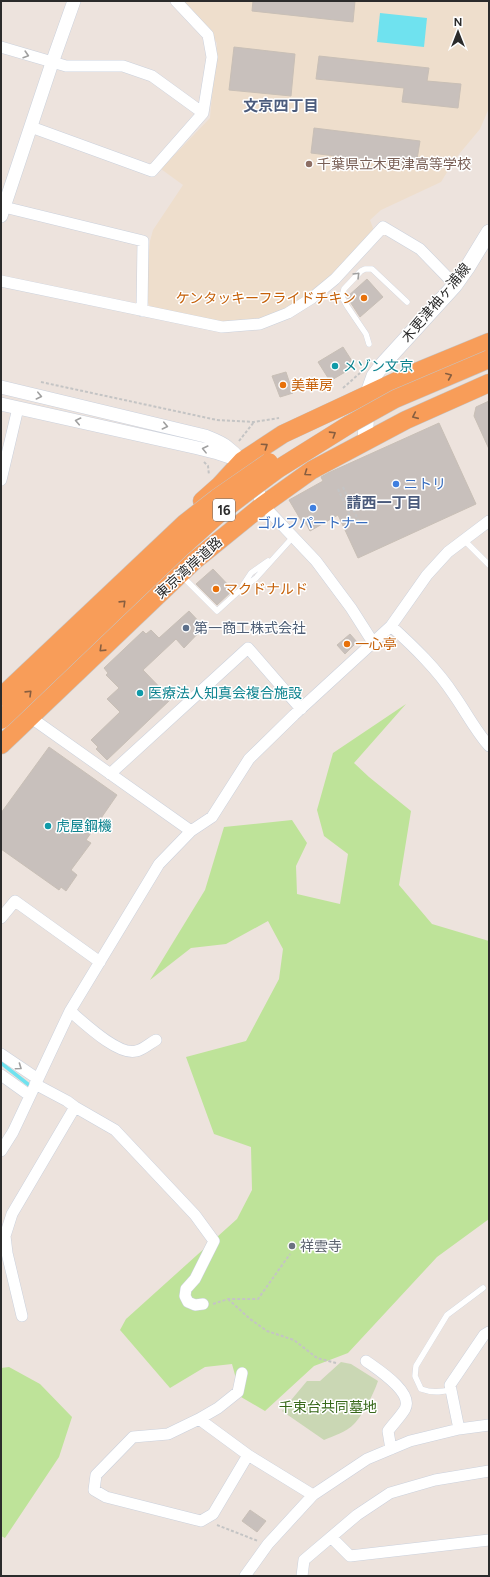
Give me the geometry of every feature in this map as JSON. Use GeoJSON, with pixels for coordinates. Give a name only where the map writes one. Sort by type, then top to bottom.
{"type":"FeatureCollection","features":[{"type":"Feature","properties":{"kind":"highway","name":"16"},"geometry":{"type":"LineString","coordinates":[[1,691],[220,485],[242,461],[283,434],[368,393],[489,342]]}},
{"type":"Feature","properties":{"kind":"highway","name":"東京湾岸道路"},"geometry":{"type":"LineString","coordinates":[[1,720],[182,547],[221,512],[278,469],[350,424],[395,399],[489,359]]}},
{"type":"Feature","properties":{"kind":"highway","name":"東京湾岸道路"},"geometry":{"type":"LineString","coordinates":[[1,745],[194,561],[263,505],[312,470],[406,420],[489,383]]}},
{"type":"Feature","properties":{"kind":"highway","name":"16"},"geometry":{"type":"LineString","coordinates":[[1,697],[185,523],[247,476],[272,460],[308,450]]}},
{"type":"Feature","properties":{"kind":"main road","name":"木更津袖ヶ浦線"},"geometry":{"type":"LineString","coordinates":[[366,441],[368,393],[374,376],[383,364],[455,285],[489,232]]}},
{"type":"Feature","properties":{"kind":"street"},"geometry":{"type":"LineString","coordinates":[[74,1],[3,212],[143,241],[142,311]]}},
{"type":"Feature","properties":{"kind":"street"},"geometry":{"type":"LineString","coordinates":[[31,127],[152,171],[203,113],[212,57],[211,44],[208,35],[176,1]]}},
{"type":"Feature","properties":{"kind":"street"},"geometry":{"type":"LineString","coordinates":[[1,49],[66,66],[123,66],[152,76],[203,113]]}},
{"type":"Feature","properties":{"kind":"street"},"geometry":{"type":"LineString","coordinates":[[1,281],[222,327],[260,324],[288,313],[312,298],[335,279],[383,227],[420,249],[455,285]]}},
{"type":"Feature","properties":{"kind":"street"},"geometry":{"type":"LineString","coordinates":[[1,387],[205,436],[227,446],[242,461],[255,481],[263,505],[320,566],[351,608],[374,644]]}},
{"type":"Feature","properties":{"kind":"street"},"geometry":{"type":"LineString","coordinates":[[1,404],[198,448],[242,461]]}},
{"type":"Feature","properties":{"kind":"street"},"geometry":{"type":"LineString","coordinates":[[1,480],[18,408]]}},
{"type":"Feature","properties":{"kind":"street"},"geometry":{"type":"LineString","coordinates":[[1,1151],[12,1132],[70,1011],[158,864],[191,831],[212,817],[249,759],[301,709],[374,644],[391,626],[426,575],[448,552],[489,521]]}},
{"type":"Feature","properties":{"kind":"street"},"geometry":{"type":"LineString","coordinates":[[391,626],[418,651],[454,694],[477,732],[489,746]]}},
{"type":"Feature","properties":{"kind":"street"},"geometry":{"type":"LineString","coordinates":[[110,774],[248,648],[301,709]]}},
{"type":"Feature","properties":{"kind":"street"},"geometry":{"type":"LineString","coordinates":[[30,717],[191,831]]}},
{"type":"Feature","properties":{"kind":"street"},"geometry":{"type":"LineString","coordinates":[[1,918],[15,901],[100,962]]}},
{"type":"Feature","properties":{"kind":"street"},"geometry":{"type":"LineString","coordinates":[[70,1011],[99,1035],[120,1049],[136,1051],[156,1040]]}},
{"type":"Feature","properties":{"kind":"street"},"geometry":{"type":"LineString","coordinates":[[1,1054],[36,1082],[115,1130],[194,1215],[214,1242],[194,1279],[186,1289],[185,1296],[188,1302],[195,1305],[203,1304]]}},
{"type":"Feature","properties":{"kind":"street"},"geometry":{"type":"LineString","coordinates":[[1,1075],[29,1095]]}},
{"type":"Feature","properties":{"kind":"street"},"geometry":{"type":"LineString","coordinates":[[22,1316],[7,1253],[5,1236],[12,1214],[75,1107]]}},
{"type":"Feature","properties":{"kind":"street"},"geometry":{"type":"LineString","coordinates":[[458,1429],[450,1385],[484,1335],[489,1332]]}},
{"type":"Feature","properties":{"kind":"street"},"geometry":{"type":"LineString","coordinates":[[366,1361],[391,1380],[400,1389],[406,1399],[406,1408],[388,1431],[391,1449]]}},
{"type":"Feature","properties":{"kind":"street"},"geometry":{"type":"LineString","coordinates":[[242,1373],[238,1392],[218,1408],[168,1434],[133,1437],[96,1475],[94,1490],[106,1497],[201,1521],[213,1514],[248,1455]]}},
{"type":"Feature","properties":{"kind":"street"},"geometry":{"type":"LineString","coordinates":[[198,1419],[248,1455],[313,1495]]}},
{"type":"Feature","properties":{"kind":"street"},"geometry":{"type":"LineString","coordinates":[[245,1576],[268,1544],[313,1495],[367,1459],[410,1441],[458,1429],[489,1425]]}},
{"type":"Feature","properties":{"kind":"street"},"geometry":{"type":"LineString","coordinates":[[302,1576],[304,1560],[357,1515],[390,1493],[435,1480],[489,1471]]}},
{"type":"Feature","properties":{"kind":"street"},"geometry":{"type":"LineString","coordinates":[[331,1537],[350,1556],[489,1540]]}},
{"type":"Feature","properties":{"kind":"lane"},"geometry":{"type":"LineString","coordinates":[[369,344],[366,334],[346,306],[342,297],[344,289],[361,271],[365,269],[372,269],[407,302]]}},
{"type":"Feature","properties":{"kind":"lane"},"geometry":{"type":"LineString","coordinates":[[180,574],[217,611],[256,578],[293,537]]}},
{"type":"Feature","properties":{"kind":"lane"},"geometry":{"type":"LineString","coordinates":[[464,540],[489,565]]}},
{"type":"Feature","properties":{"kind":"lane"},"geometry":{"type":"LineString","coordinates":[[451,1390],[429,1392],[421,1389],[415,1376],[416,1366],[447,1315],[483,1288]]}},
{"type":"Feature","properties":{"kind":"path"},"geometry":{"type":"LineString","coordinates":[[341,390],[361,372]]}},
{"type":"Feature","properties":{"kind":"path"},"geometry":{"type":"LineString","coordinates":[[39,382],[217,420],[254,422],[283,417]]}},
{"type":"Feature","properties":{"kind":"path"},"geometry":{"type":"LineString","coordinates":[[201,458],[208,466],[210,480]]}},
{"type":"Feature","properties":{"kind":"path"},"geometry":{"type":"LineString","coordinates":[[343,487],[359,522]]}},
{"type":"Feature","properties":{"kind":"path"},"geometry":{"type":"LineString","coordinates":[[338,489],[354,525]]}},
{"type":"Feature","properties":{"kind":"path"},"geometry":{"type":"LineString","coordinates":[[215,581],[222,588]]}},
{"type":"Feature","properties":{"kind":"path"},"geometry":{"type":"LineString","coordinates":[[203,1304],[216,1304],[228,1299],[258,1299],[290,1254]]}},
{"type":"Feature","properties":{"kind":"path"},"geometry":{"type":"LineString","coordinates":[[228,1299],[250,1319],[267,1331],[294,1340],[317,1358],[336,1363]]}},
{"type":"Feature","properties":{"kind":"path"},"geometry":{"type":"LineString","coordinates":[[206,1519],[213,1524],[268,1544]]}},
{"type":"Feature","properties":{"kind":"shaded area","name":"千葉県立木更津高等学校"},"geometry":{"type":"Polygon","coordinates":[[[179,1],[489,1],[489,108],[480,129],[455,159],[441,182],[381,210],[370,220],[374,231],[325,284],[293,305],[262,318],[235,322],[211,322],[150,307],[145,295],[150,241],[153,230],[183,185],[161,169],[210,118],[217,43],[203,24],[179,1]]]}},
{"type":"Feature","properties":{"kind":"green space"},"geometry":{"type":"Polygon","coordinates":[[[406,704],[354,763],[411,811],[399,885],[432,924],[489,941],[489,1219],[437,1257],[348,1353],[314,1366],[265,1411],[241,1397],[232,1364],[205,1367],[170,1388],[120,1330],[126,1319],[237,1219],[252,1190],[251,1147],[214,1134],[186,1057],[246,1041],[279,979],[283,949],[268,921],[226,944],[191,948],[150,980],[205,890],[224,827],[292,820],[307,843],[296,866],[297,894],[340,904],[348,854],[324,836],[317,810],[333,753],[406,704]]]}},
{"type":"Feature","properties":{"kind":"green space","name":"千束台共同墓地"},"geometry":{"type":"Polygon","coordinates":[[[341,1362],[351,1364],[378,1381],[368,1404],[354,1424],[344,1432],[324,1440],[282,1411],[307,1381],[320,1381],[341,1362]]]}},
{"type":"Feature","properties":{"kind":"green space"},"geometry":{"type":"Polygon","coordinates":[[[9,1367],[40,1384],[72,1417],[59,1457],[5,1538],[1,1536],[1,1368],[9,1367]]]}},
{"type":"Feature","properties":{"kind":"water"},"geometry":{"type":"Polygon","coordinates":[[[380,13],[427,18],[424,47],[377,42],[380,13]]]}},
{"type":"Feature","properties":{"kind":"building"},"geometry":{"type":"Polygon","coordinates":[[[253,1],[355,1],[353,22],[252,11],[253,1]]]}},
{"type":"Feature","properties":{"kind":"building"},"geometry":{"type":"Polygon","coordinates":[[[234,47],[295,54],[291,96],[229,90],[234,47]]]}},
{"type":"Feature","properties":{"kind":"building"},"geometry":{"type":"Polygon","coordinates":[[[319,56],[429,68],[427,81],[461,84],[458,108],[402,102],[404,88],[316,79],[319,56]]]}},
{"type":"Feature","properties":{"kind":"building"},"geometry":{"type":"Polygon","coordinates":[[[314,128],[420,141],[416,166],[311,153],[314,128]]]}},
{"type":"Feature","properties":{"kind":"building","name":"ケンタッキーフライドチキン"},"geometry":{"type":"Polygon","coordinates":[[[367,279],[383,297],[360,317],[347,297],[367,279]]]}},
{"type":"Feature","properties":{"kind":"building","name":"メゾン文京"},"geometry":{"type":"Polygon","coordinates":[[[343,347],[352,361],[349,363],[352,368],[330,381],[318,362],[343,347]]]}},
{"type":"Feature","properties":{"kind":"building","name":"美華房"},"geometry":{"type":"Polygon","coordinates":[[[286,372],[293,393],[280,397],[272,376],[286,372]]]}},
{"type":"Feature","properties":{"kind":"building"},"geometry":{"type":"Polygon","coordinates":[[[489,401],[489,449],[474,416],[476,407],[489,401]]]}},
{"type":"Feature","properties":{"kind":"building","name":"ニトリ"},"geometry":{"type":"Polygon","coordinates":[[[439,423],[476,504],[358,558],[338,515],[310,531],[304,520],[302,522],[289,500],[323,481],[321,477],[328,473],[439,423]]]}},
{"type":"Feature","properties":{"kind":"building","name":"マクドナルド"},"geometry":{"type":"Polygon","coordinates":[[[213,569],[233,590],[217,605],[196,584],[213,569]]]}},
{"type":"Feature","properties":{"kind":"building","name":"医療法人知真会複合施設"},"geometry":{"type":"Polygon","coordinates":[[[189,611],[204,627],[184,648],[176,639],[143,670],[171,699],[107,760],[96,749],[98,747],[91,740],[120,712],[107,699],[119,688],[106,675],[108,673],[104,668],[143,631],[146,634],[151,630],[159,638],[189,611]]]}},
{"type":"Feature","properties":{"kind":"building","name":"一心亭"},"geometry":{"type":"Polygon","coordinates":[[[350,634],[357,642],[345,654],[337,645],[350,634]]]}},
{"type":"Feature","properties":{"kind":"building","name":"虎屋鋼機"},"geometry":{"type":"Polygon","coordinates":[[[49,747],[117,795],[86,840],[91,843],[71,870],[77,875],[66,891],[61,887],[59,890],[1,849],[1,813],[49,747]]]}},
{"type":"Feature","properties":{"kind":"building"},"geometry":{"type":"Polygon","coordinates":[[[250,1510],[266,1521],[257,1532],[242,1521],[250,1510]]]}},
{"type":"Feature","properties":{"kind":"waterway"},"geometry":{"type":"LineString","coordinates":[[1,1063],[29,1085]]}},
{"type":"Feature","properties":{"kind":"place","name":"千葉県立木更津高等学校"},"geometry":{"type":"Point","coordinates":[309,164]}},
{"type":"Feature","properties":{"kind":"place","name":"ケンタッキーフライドチキン"},"geometry":{"type":"Point","coordinates":[364,298]}},
{"type":"Feature","properties":{"kind":"place","name":"メゾン文京"},"geometry":{"type":"Point","coordinates":[335,366]}},
{"type":"Feature","properties":{"kind":"place","name":"美華房"},"geometry":{"type":"Point","coordinates":[283,385]}},
{"type":"Feature","properties":{"kind":"place","name":"ニトリ"},"geometry":{"type":"Point","coordinates":[396,484]}},
{"type":"Feature","properties":{"kind":"place","name":"ゴルフパートナー"},"geometry":{"type":"Point","coordinates":[313,508]}},
{"type":"Feature","properties":{"kind":"place","name":"マクドナルド"},"geometry":{"type":"Point","coordinates":[216,589]}},
{"type":"Feature","properties":{"kind":"place","name":"第一商工株式会社"},"geometry":{"type":"Point","coordinates":[186,628]}},
{"type":"Feature","properties":{"kind":"place","name":"一心亭"},"geometry":{"type":"Point","coordinates":[347,644]}},
{"type":"Feature","properties":{"kind":"place","name":"医療法人知真会複合施設"},"geometry":{"type":"Point","coordinates":[140,693]}},
{"type":"Feature","properties":{"kind":"place","name":"虎屋鋼機"},"geometry":{"type":"Point","coordinates":[48,826]}},
{"type":"Feature","properties":{"kind":"place","name":"祥雲寺"},"geometry":{"type":"Point","coordinates":[292,1246]}},
{"type":"Feature","properties":{"kind":"district","name":"文京四丁目"},"geometry":{"type":"Point","coordinates":[281,106]}},
{"type":"Feature","properties":{"kind":"district","name":"請西一丁目"},"geometry":{"type":"Point","coordinates":[384,503]}}]}
